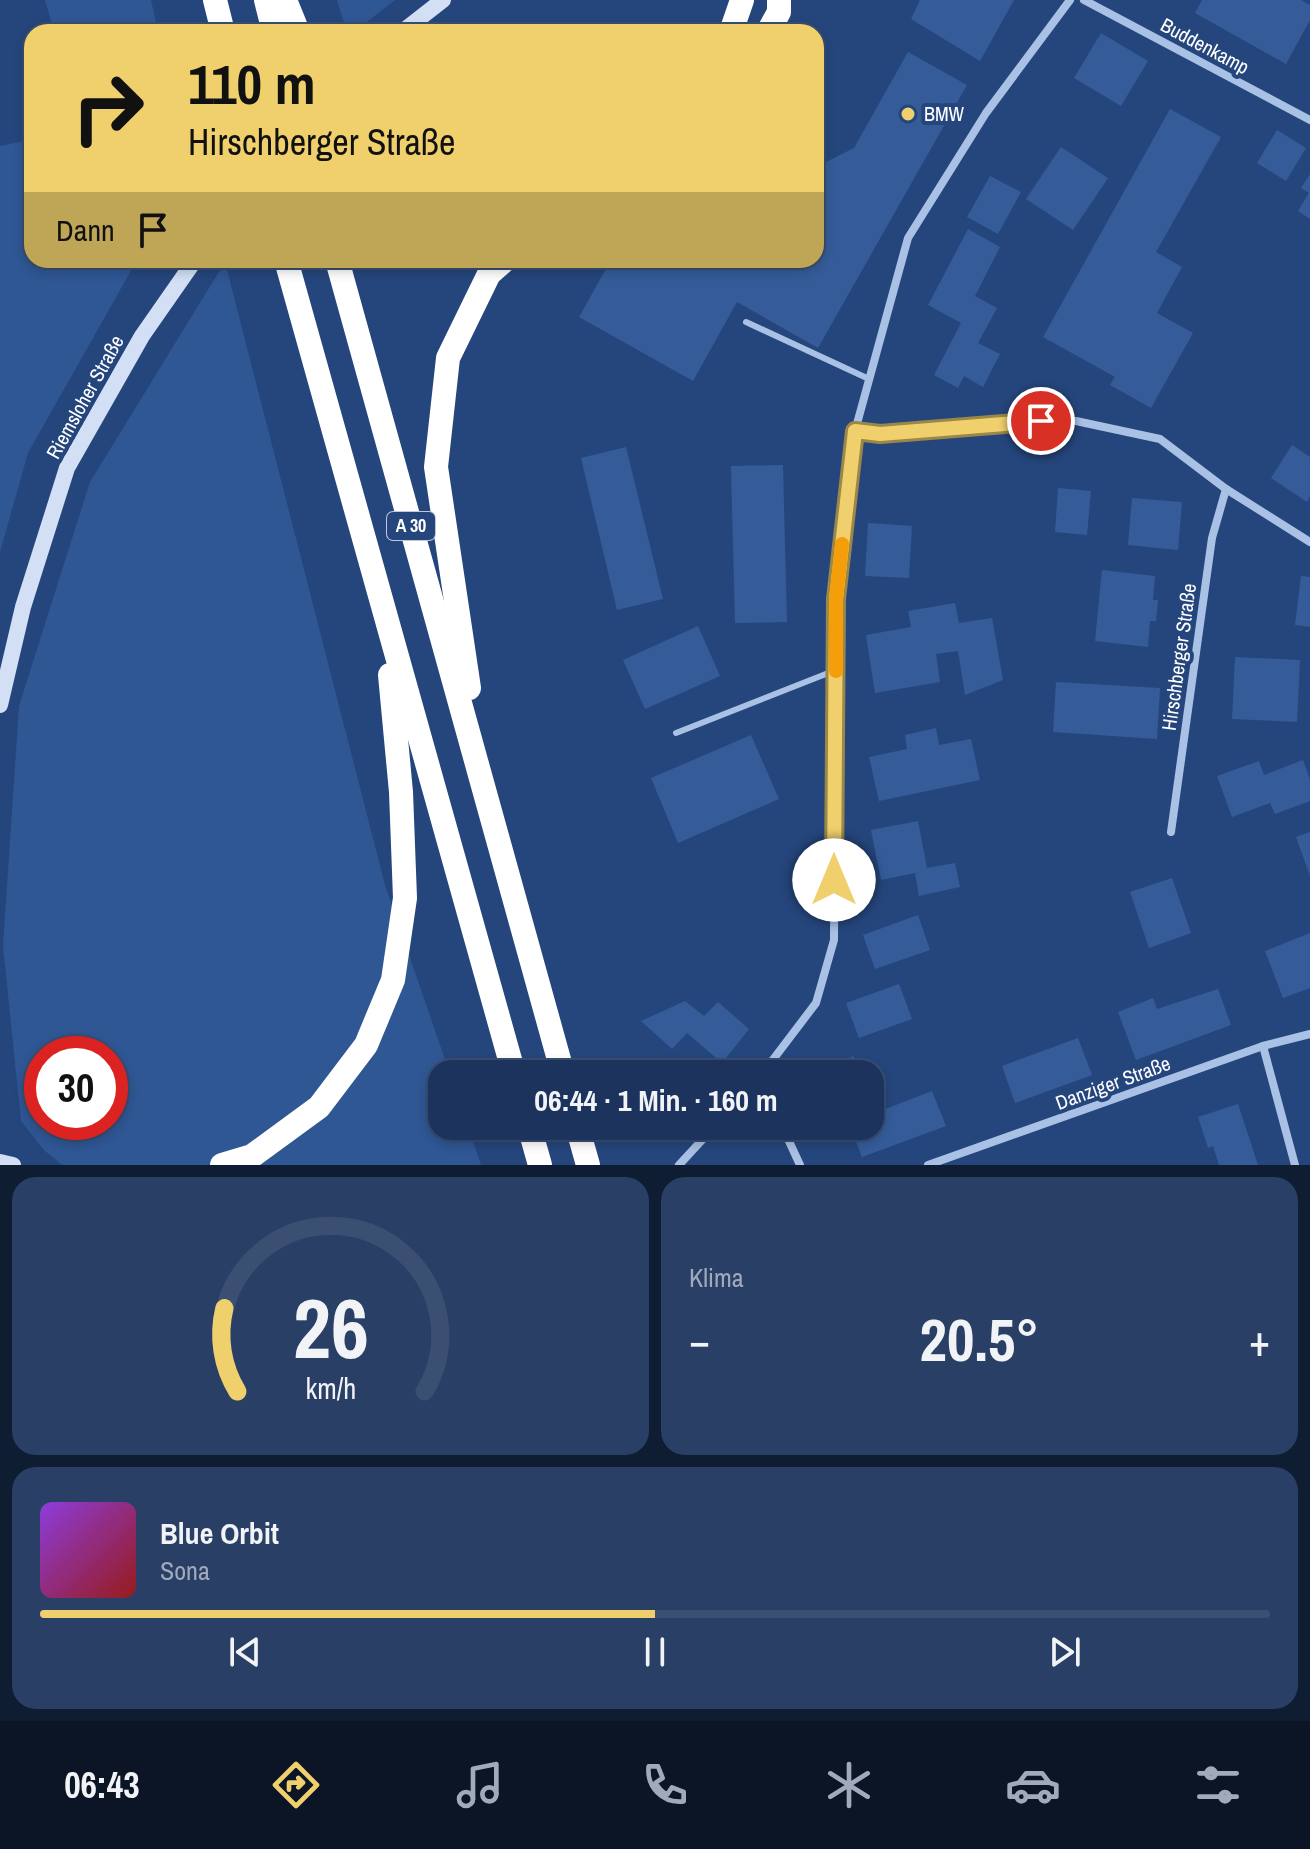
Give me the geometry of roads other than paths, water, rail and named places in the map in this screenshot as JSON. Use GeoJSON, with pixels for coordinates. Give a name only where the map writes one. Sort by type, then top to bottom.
{"type":"FeatureCollection","features":[{"type":"Feature","properties":{"kind":"highway"},"geometry":{"type":"LineString","coordinates":[[215,0],[221,24]]}},
{"type":"Feature","properties":{"kind":"highway"},"geometry":{"type":"LineString","coordinates":[[266,0],[272,24]]}},
{"type":"Feature","properties":{"kind":"highway"},"geometry":{"type":"LineString","coordinates":[[285,0],[295,24]]}},
{"type":"Feature","properties":{"kind":"highway"},"geometry":{"type":"LineString","coordinates":[[734,24],[742,0]]}},
{"type":"Feature","properties":{"kind":"highway"},"geometry":{"type":"LineString","coordinates":[[772,24],[779,12],[779,0]]}},
{"type":"Feature","properties":{"kind":"highway","name":"A 30"},"geometry":{"type":"LineString","coordinates":[[288,268],[510,1060]]}},
{"type":"Feature","properties":{"kind":"highway","name":"A 30"},"geometry":{"type":"LineString","coordinates":[[339,268],[559,1060]]}},
{"type":"Feature","properties":{"kind":"highway"},"geometry":{"type":"LineString","coordinates":[[485,793],[436,467],[448,358],[489,274],[496,268]]}},
{"type":"Feature","properties":{"kind":"highway"},"geometry":{"type":"LineString","coordinates":[[222,1165],[252,1156],[319,1107],[366,1045],[393,980],[405,898],[401,792],[383,609]]}},
{"type":"Feature","properties":{"kind":"highway"},"geometry":{"type":"LineString","coordinates":[[533,1140],[540,1165]]}},
{"type":"Feature","properties":{"kind":"highway"},"geometry":{"type":"LineString","coordinates":[[581,1140],[588,1165]]}},
{"type":"Feature","properties":{"kind":"main road"},"geometry":{"type":"LineString","coordinates":[[412,24],[443,0]]}},
{"type":"Feature","properties":{"kind":"main road","name":"Riemsloher Straße"},"geometry":{"type":"LineString","coordinates":[[0,705],[23,607],[67,468],[142,336],[189,268]]}},
{"type":"Feature","properties":{"kind":"main road"},"geometry":{"type":"LineString","coordinates":[[0,1162],[13,1165]]}},
{"type":"Feature","properties":{"kind":"street"},"geometry":{"type":"LineString","coordinates":[[773,1060],[816,1003],[834,940],[836,599],[855,431],[908,238],[986,113],[1070,0]]}},
{"type":"Feature","properties":{"kind":"street","name":"Buddenkamp"},"geometry":{"type":"LineString","coordinates":[[1084,0],[1310,120]]}},
{"type":"Feature","properties":{"kind":"street"},"geometry":{"type":"LineString","coordinates":[[855,431],[880,434],[1076,421],[1160,439],[1226,489],[1310,542]]}},
{"type":"Feature","properties":{"kind":"street","name":"Hirschberger Straße"},"geometry":{"type":"LineString","coordinates":[[1171,832],[1212,538],[1226,489]]}},
{"type":"Feature","properties":{"kind":"street","name":"Danziger Straße"},"geometry":{"type":"LineString","coordinates":[[928,1165],[1263,1046],[1310,1034]]}},
{"type":"Feature","properties":{"kind":"street"},"geometry":{"type":"LineString","coordinates":[[1263,1046],[1295,1165]]}},
{"type":"Feature","properties":{"kind":"street"},"geometry":{"type":"LineString","coordinates":[[679,1165],[702,1140]]}},
{"type":"Feature","properties":{"kind":"street"},"geometry":{"type":"LineString","coordinates":[[788,1140],[800,1165]]}},
{"type":"Feature","properties":{"kind":"lane"},"geometry":{"type":"LineString","coordinates":[[746,322],[869,379]]}},
{"type":"Feature","properties":{"kind":"lane"},"geometry":{"type":"LineString","coordinates":[[676,733],[836,670]]}},
{"type":"Feature","properties":{"kind":"place","name":"BMW"},"geometry":{"type":"Point","coordinates":[908,114]}}]}
